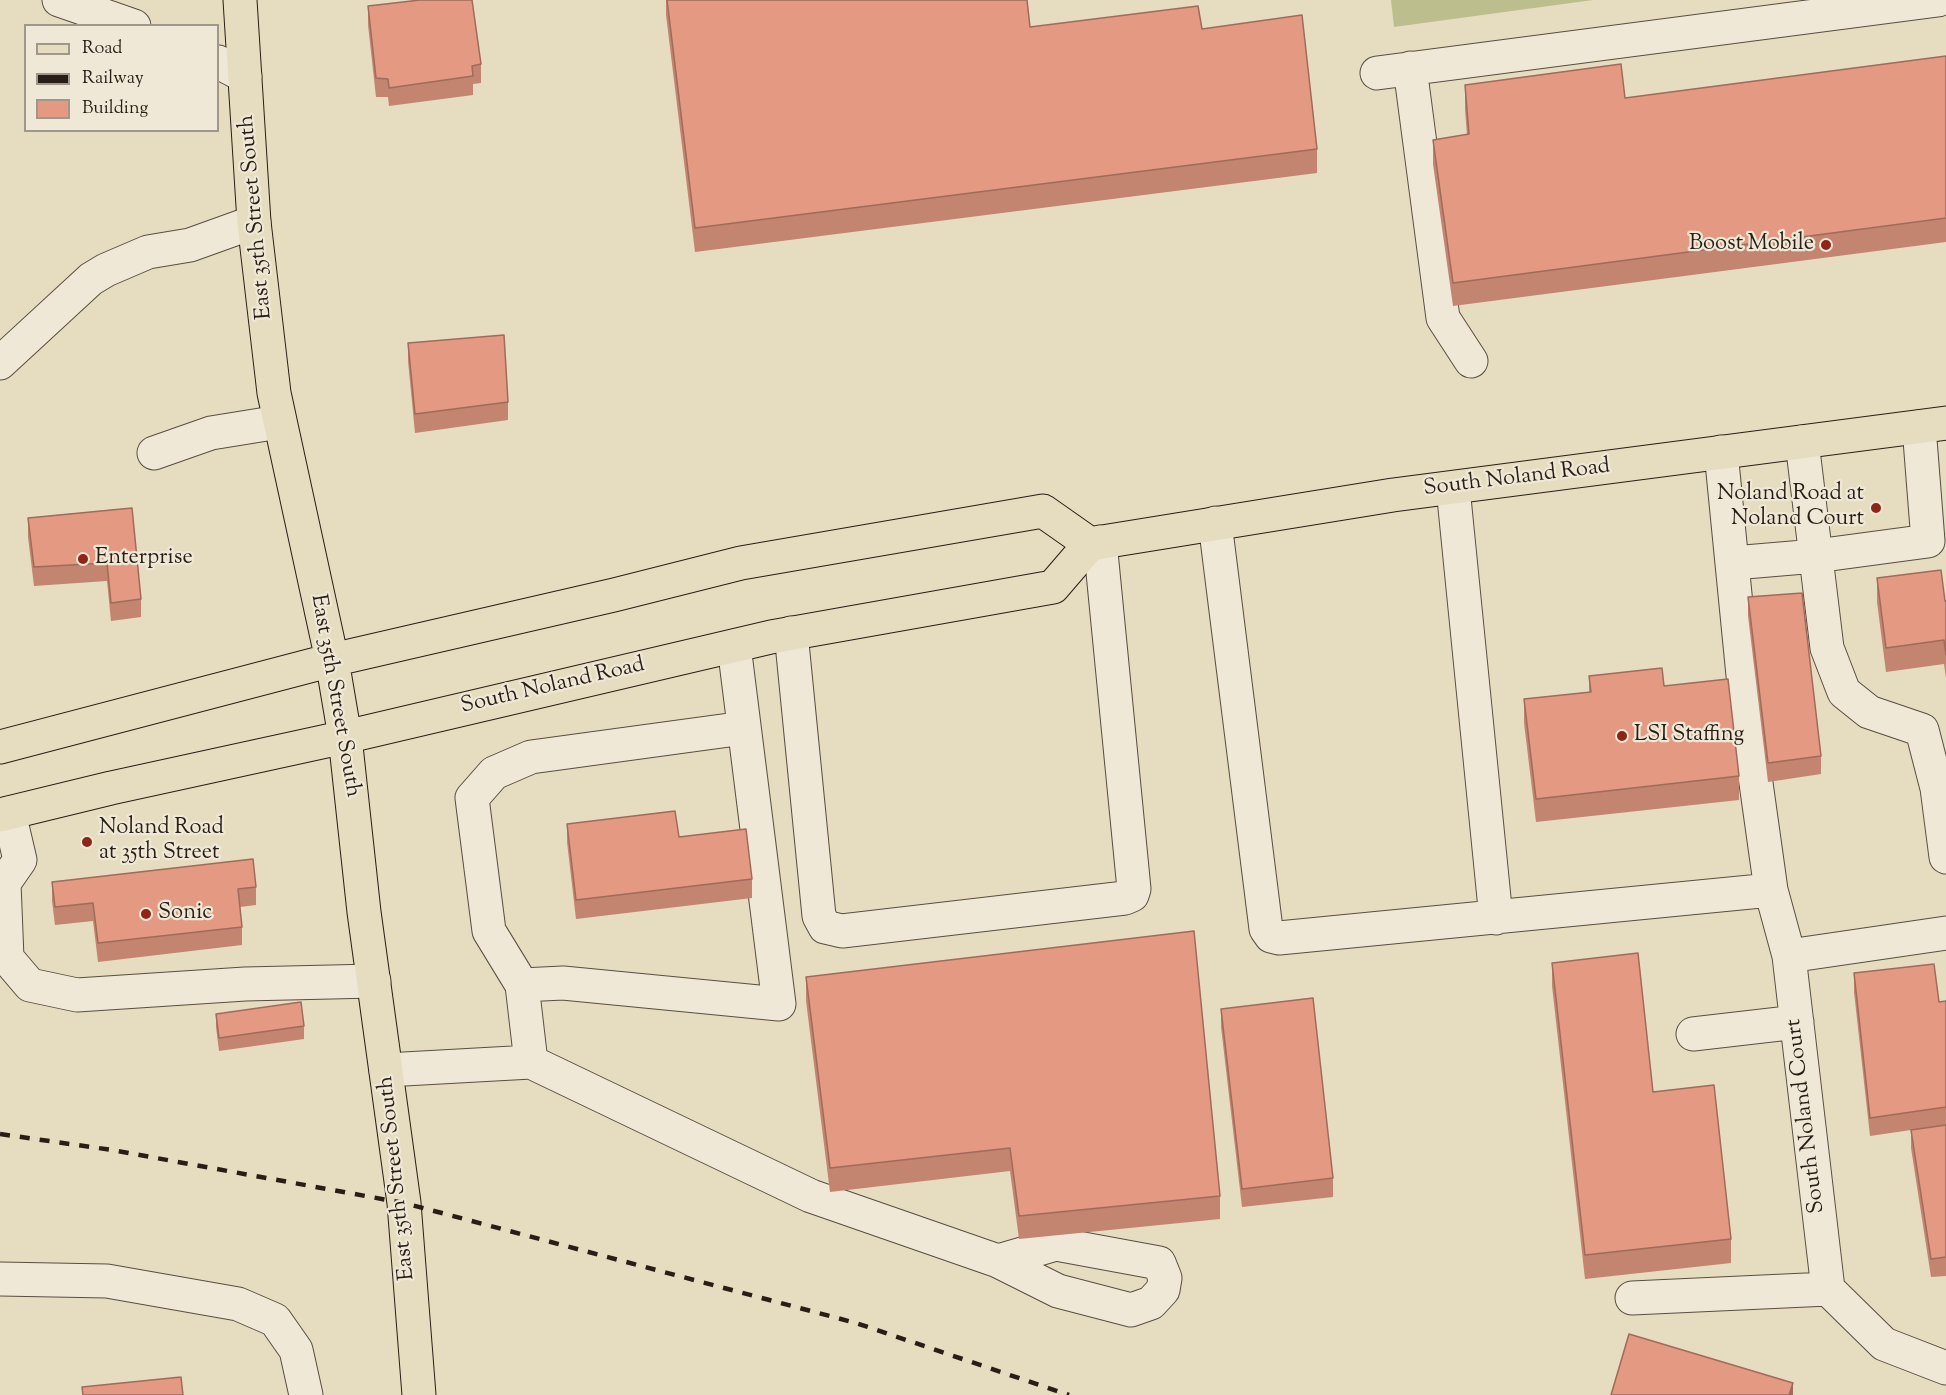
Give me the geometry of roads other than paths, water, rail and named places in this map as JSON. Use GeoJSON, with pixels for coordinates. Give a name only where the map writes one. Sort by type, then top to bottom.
{"type":"FeatureCollection","features":[{"type":"Feature","properties":{"kind":"main road","name":"East 35th Street South"},"geometry":{"type":"LineString","coordinates":[[240,0],[231,69],[254,222],[274,393],[332,660],[345,737],[364,912],[404,1203],[419,1395]]}},
{"type":"Feature","properties":{"kind":"main road","name":"South Noland Road"},"geometry":{"type":"LineString","coordinates":[[4,814],[345,737],[734,645],[1053,587],[1095,543],[1393,495],[1932,425]]}},
{"type":"Feature","properties":{"kind":"main road"},"geometry":{"type":"LineString","coordinates":[[0,747],[332,660],[614,595],[741,563],[1043,511],[1095,543]]}},
{"type":"Feature","properties":{"kind":"lane"},"geometry":{"type":"LineString","coordinates":[[59,0],[128,24]]}},
{"type":"Feature","properties":{"kind":"lane"},"geometry":{"type":"LineString","coordinates":[[1377,73],[1938,0]]}},
{"type":"Feature","properties":{"kind":"lane"},"geometry":{"type":"LineString","coordinates":[[1410,68],[1443,318],[1471,361]]}},
{"type":"Feature","properties":{"kind":"lane"},"geometry":{"type":"LineString","coordinates":[[0,363],[91,279],[106,270],[148,252],[190,244],[254,222]]}},
{"type":"Feature","properties":{"kind":"lane"},"geometry":{"type":"LineString","coordinates":[[154,453],[211,433],[279,422]]}},
{"type":"Feature","properties":{"kind":"lane"},"geometry":{"type":"LineString","coordinates":[[1733,564],[1929,541],[1932,425]]}},
{"type":"Feature","properties":{"kind":"lane"},"geometry":{"type":"LineString","coordinates":[[1802,442],[1827,648],[1844,692],[1869,712],[1922,730],[1937,788],[1946,857]]}},
{"type":"Feature","properties":{"kind":"lane","name":"South Noland Court"},"geometry":{"type":"LineString","coordinates":[[1721,452],[1748,726],[1771,890],[1789,956],[1828,1289]]}},
{"type":"Feature","properties":{"kind":"lane"},"geometry":{"type":"LineString","coordinates":[[1453,488],[1496,918]]}},
{"type":"Feature","properties":{"kind":"lane"},"geometry":{"type":"LineString","coordinates":[[1215,523],[1266,929],[1271,936],[1279,938],[1771,890]]}},
{"type":"Feature","properties":{"kind":"lane"},"geometry":{"type":"LineString","coordinates":[[791,633],[819,916],[825,927],[842,931],[1125,898],[1132,895],[1134,889],[1095,543]]}},
{"type":"Feature","properties":{"kind":"lane"},"geometry":{"type":"LineString","coordinates":[[522,985],[563,983],[779,1004],[734,645]]}},
{"type":"Feature","properties":{"kind":"lane"},"geometry":{"type":"LineString","coordinates":[[531,1062],[522,985],[489,931],[471,798],[494,773],[531,757],[744,728]]}},
{"type":"Feature","properties":{"kind":"lane"},"geometry":{"type":"LineString","coordinates":[[4,814],[20,860],[4,883],[8,958],[30,985],[77,995],[245,984],[374,981]]}},
{"type":"Feature","properties":{"kind":"lane"},"geometry":{"type":"LineString","coordinates":[[1789,956],[1946,933]]}},
{"type":"Feature","properties":{"kind":"lane"},"geometry":{"type":"LineString","coordinates":[[1693,1034],[1797,1022]]}},
{"type":"Feature","properties":{"kind":"lane"},"geometry":{"type":"LineString","coordinates":[[386,1070],[531,1062],[811,1196],[998,1261],[1058,1291],[1131,1310],[1151,1304],[1163,1290],[1165,1278],[1159,1263],[1056,1244],[998,1261]]}},
{"type":"Feature","properties":{"kind":"lane"},"geometry":{"type":"LineString","coordinates":[[0,1279],[107,1281],[238,1304],[275,1320],[296,1350],[306,1395]]}},
{"type":"Feature","properties":{"kind":"lane"},"geometry":{"type":"LineString","coordinates":[[1632,1298],[1828,1289],[1884,1344],[1946,1368]]}},
{"type":"Feature","properties":{"kind":"railway"},"geometry":{"type":"LineString","coordinates":[[0,1134],[112,1150],[404,1203],[856,1323],[1069,1395]]}},
{"type":"Feature","properties":{"kind":"place","name":"Boost Mobile"},"geometry":{"type":"Point","coordinates":[1826,245]}},
{"type":"Feature","properties":{"kind":"place","name":"Noland Road at Noland Court"},"geometry":{"type":"Point","coordinates":[1876,508]}},
{"type":"Feature","properties":{"kind":"place","name":"Enterprise"},"geometry":{"type":"Point","coordinates":[83,559]}},
{"type":"Feature","properties":{"kind":"place","name":"LSI Staffing"},"geometry":{"type":"Point","coordinates":[1622,736]}},
{"type":"Feature","properties":{"kind":"place","name":"Noland Road at 35th Street"},"geometry":{"type":"Point","coordinates":[87,842]}},
{"type":"Feature","properties":{"kind":"place","name":"Sonic"},"geometry":{"type":"Point","coordinates":[146,914]}}]}
